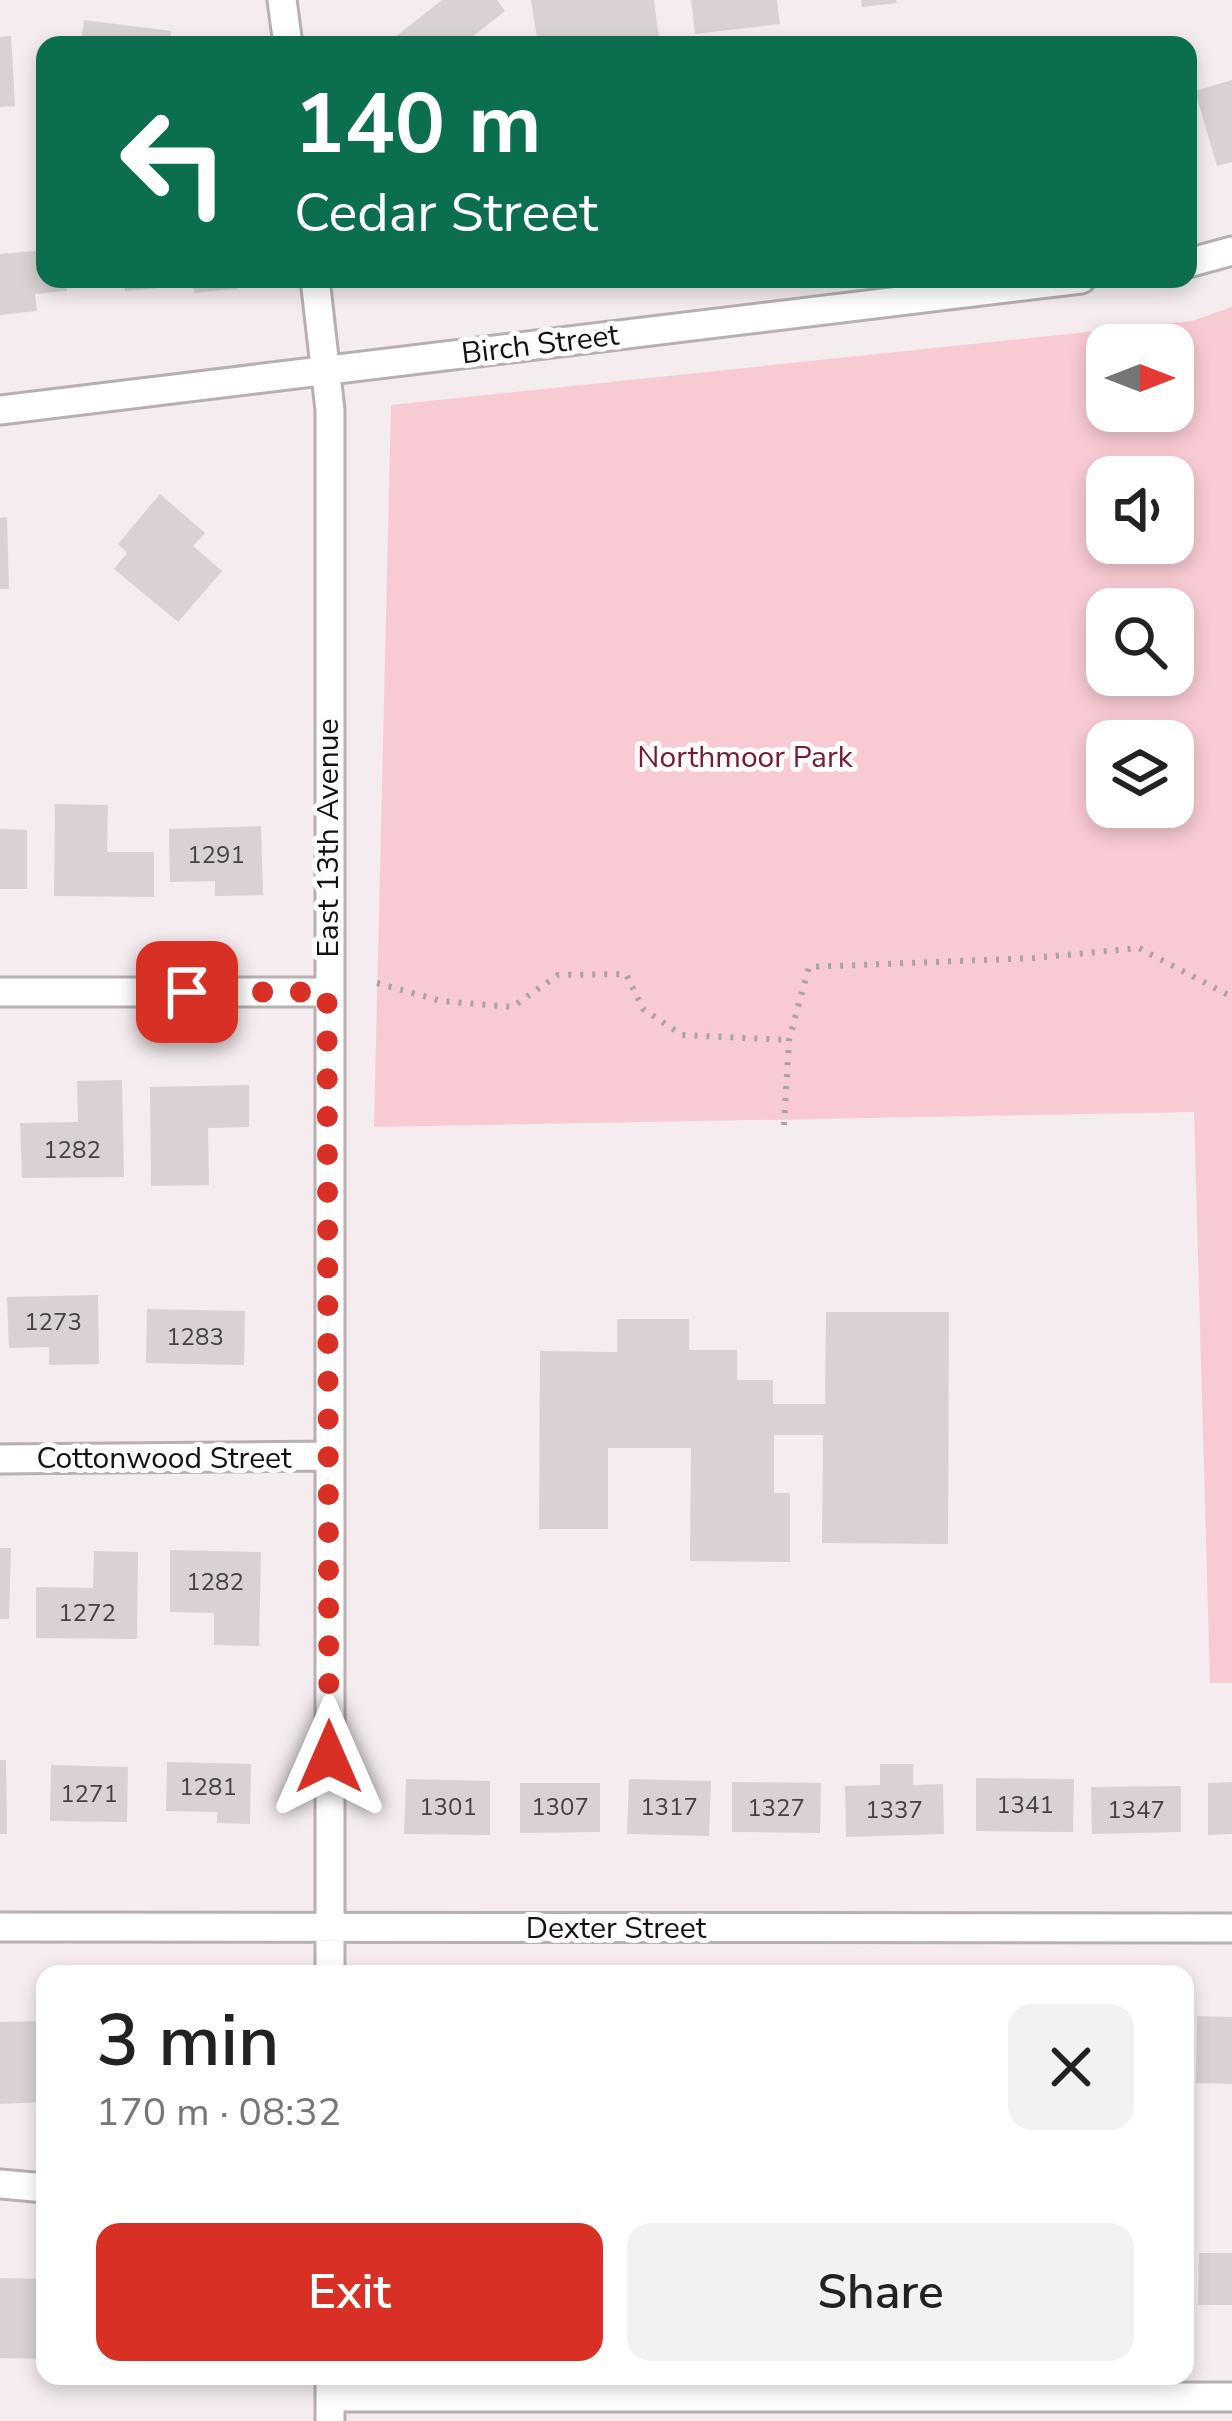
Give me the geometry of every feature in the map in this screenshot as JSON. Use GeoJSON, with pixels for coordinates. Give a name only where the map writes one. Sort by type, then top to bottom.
{"type":"FeatureCollection","features":[{"type":"Feature","properties":{"kind":"street"},"geometry":{"type":"LineString","coordinates":[[282,0],[287,36]]}},
{"type":"Feature","properties":{"kind":"street"},"geometry":{"type":"LineString","coordinates":[[1197,261],[1232,251]]}},
{"type":"Feature","properties":{"kind":"street","name":"East 13th Avenue"},"geometry":{"type":"LineString","coordinates":[[316,288],[330,410],[330,1965]]}},
{"type":"Feature","properties":{"kind":"street","name":"Birch Street"},"geometry":{"type":"LineString","coordinates":[[0,410],[1006,288]]}},
{"type":"Feature","properties":{"kind":"street"},"geometry":{"type":"LineString","coordinates":[[0,992],[327,992]]}},
{"type":"Feature","properties":{"kind":"street","name":"Cottonwood Street"},"geometry":{"type":"LineString","coordinates":[[0,1459],[328,1456]]}},
{"type":"Feature","properties":{"kind":"street","name":"Dexter Street"},"geometry":{"type":"LineString","coordinates":[[0,1928],[1232,1928]]}},
{"type":"Feature","properties":{"kind":"street"},"geometry":{"type":"LineString","coordinates":[[0,2184],[36,2187]]}},
{"type":"Feature","properties":{"kind":"street"},"geometry":{"type":"LineString","coordinates":[[330,2398],[1232,2397]]}},
{"type":"Feature","properties":{"kind":"path"},"geometry":{"type":"LineString","coordinates":[[784,1125],[789,1040],[809,968],[1034,958],[1139,948],[1232,997]]}},
{"type":"Feature","properties":{"kind":"path"},"geometry":{"type":"LineString","coordinates":[[377,983],[442,1001],[512,1007],[558,976],[626,974],[643,1009],[682,1035],[789,1040]]}},
{"type":"Feature","properties":{"kind":"green space","name":"Northmoor Park"},"geometry":{"type":"Polygon","coordinates":[[[1232,307],[1232,1683],[1210,1683],[1194,1112],[374,1127],[391,405],[1086,332],[1086,432],[1194,432],[1194,324],[1163,324],[1192,321],[1232,307]]]}},
{"type":"Feature","properties":{"kind":"building"},"geometry":{"type":"Polygon","coordinates":[[[442,0],[497,0],[505,11],[473,36],[397,36],[442,0]]]}},
{"type":"Feature","properties":{"kind":"building"},"geometry":{"type":"Polygon","coordinates":[[[531,0],[654,0],[659,36],[537,36],[531,0]]]}},
{"type":"Feature","properties":{"kind":"building"},"geometry":{"type":"Polygon","coordinates":[[[691,0],[777,0],[780,24],[695,34],[691,0]]]}},
{"type":"Feature","properties":{"kind":"building"},"geometry":{"type":"Polygon","coordinates":[[[861,0],[896,0],[897,3],[862,7],[861,0]]]}},
{"type":"Feature","properties":{"kind":"building"},"geometry":{"type":"Polygon","coordinates":[[[84,20],[171,31],[170,36],[82,36],[84,20]]]}},
{"type":"Feature","properties":{"kind":"building"},"geometry":{"type":"Polygon","coordinates":[[[11,36],[15,106],[0,107],[0,37],[11,36]]]}},
{"type":"Feature","properties":{"kind":"building"},"geometry":{"type":"Polygon","coordinates":[[[1232,80],[1232,162],[1217,166],[1197,90],[1232,80]]]}},
{"type":"Feature","properties":{"kind":"building"},"geometry":{"type":"Polygon","coordinates":[[[36,251],[36,288],[67,291],[35,294],[37,311],[0,315],[0,254],[36,251]]]}},
{"type":"Feature","properties":{"kind":"building"},"geometry":{"type":"Polygon","coordinates":[[[193,288],[237,288],[237,289],[194,293],[193,288]]]}},
{"type":"Feature","properties":{"kind":"building"},"geometry":{"type":"Polygon","coordinates":[[[160,494],[205,533],[193,546],[222,571],[178,622],[114,569],[127,553],[118,544],[160,494]]]}},
{"type":"Feature","properties":{"kind":"building"},"geometry":{"type":"Polygon","coordinates":[[[7,517],[9,589],[0,589],[0,518],[7,517]]]}},
{"type":"Feature","properties":{"kind":"building"},"geometry":{"type":"Polygon","coordinates":[[[55,804],[108,805],[107,852],[154,852],[154,897],[54,896],[55,804]]]}},
{"type":"Feature","properties":{"kind":"building"},"geometry":{"type":"Polygon","coordinates":[[[261,826],[263,895],[215,896],[215,881],[170,882],[169,829],[261,826]]]}},
{"type":"Feature","properties":{"kind":"building"},"geometry":{"type":"Polygon","coordinates":[[[0,829],[27,830],[27,889],[0,889],[0,829]]]}},
{"type":"Feature","properties":{"kind":"building"},"geometry":{"type":"Polygon","coordinates":[[[122,1080],[124,1177],[22,1178],[20,1123],[78,1122],[77,1081],[122,1080]]]}},
{"type":"Feature","properties":{"kind":"building"},"geometry":{"type":"Polygon","coordinates":[[[249,1085],[249,1127],[208,1128],[209,1185],[151,1186],[150,1087],[249,1085]]]}},
{"type":"Feature","properties":{"kind":"building"},"geometry":{"type":"Polygon","coordinates":[[[98,1295],[99,1364],[49,1365],[49,1347],[9,1348],[7,1297],[98,1295]]]}},
{"type":"Feature","properties":{"kind":"building"},"geometry":{"type":"Polygon","coordinates":[[[147,1309],[245,1311],[244,1365],[146,1363],[147,1309]]]}},
{"type":"Feature","properties":{"kind":"building"},"geometry":{"type":"Polygon","coordinates":[[[826,1312],[949,1312],[948,1544],[822,1543],[823,1435],[774,1435],[774,1493],[790,1493],[790,1562],[690,1561],[691,1448],[608,1448],[608,1529],[539,1529],[540,1351],[617,1352],[617,1319],[689,1319],[689,1350],[737,1350],[737,1380],[773,1380],[773,1404],[825,1404],[826,1312]]]}},
{"type":"Feature","properties":{"kind":"building"},"geometry":{"type":"Polygon","coordinates":[[[0,1548],[11,1548],[9,1619],[0,1619],[0,1548]]]}},
{"type":"Feature","properties":{"kind":"building"},"geometry":{"type":"Polygon","coordinates":[[[170,1550],[261,1552],[259,1646],[214,1645],[214,1613],[170,1612],[170,1550]]]}},
{"type":"Feature","properties":{"kind":"building"},"geometry":{"type":"Polygon","coordinates":[[[94,1551],[138,1552],[137,1639],[36,1638],[36,1587],[93,1588],[94,1551]]]}},
{"type":"Feature","properties":{"kind":"building"},"geometry":{"type":"Polygon","coordinates":[[[0,1760],[6,1760],[7,1834],[0,1834],[0,1760]]]}},
{"type":"Feature","properties":{"kind":"building"},"geometry":{"type":"Polygon","coordinates":[[[167,1762],[251,1764],[250,1824],[217,1823],[217,1812],[166,1811],[167,1762]]]}},
{"type":"Feature","properties":{"kind":"building"},"geometry":{"type":"Polygon","coordinates":[[[880,1764],[913,1764],[913,1785],[943,1784],[944,1834],[846,1837],[845,1786],[880,1785],[880,1764]]]}},
{"type":"Feature","properties":{"kind":"building"},"geometry":{"type":"Polygon","coordinates":[[[51,1765],[128,1767],[127,1822],[50,1821],[51,1765]]]}},
{"type":"Feature","properties":{"kind":"building"},"geometry":{"type":"Polygon","coordinates":[[[976,1778],[1074,1779],[1073,1832],[976,1831],[976,1778]]]}},
{"type":"Feature","properties":{"kind":"building"},"geometry":{"type":"Polygon","coordinates":[[[406,1779],[490,1781],[490,1835],[404,1834],[406,1779]]]}},
{"type":"Feature","properties":{"kind":"building"},"geometry":{"type":"Polygon","coordinates":[[[629,1779],[711,1781],[709,1836],[627,1834],[629,1779]]]}},
{"type":"Feature","properties":{"kind":"building"},"geometry":{"type":"Polygon","coordinates":[[[732,1782],[821,1783],[820,1833],[732,1832],[732,1782]]]}},
{"type":"Feature","properties":{"kind":"building"},"geometry":{"type":"Polygon","coordinates":[[[1232,1782],[1232,1834],[1208,1835],[1208,1783],[1232,1782]]]}},
{"type":"Feature","properties":{"kind":"building"},"geometry":{"type":"Polygon","coordinates":[[[520,1783],[600,1783],[600,1832],[520,1833],[520,1783]]]}},
{"type":"Feature","properties":{"kind":"building"},"geometry":{"type":"Polygon","coordinates":[[[1181,1786],[1181,1832],[1092,1834],[1091,1787],[1181,1786]]]}},
{"type":"Feature","properties":{"kind":"building"},"geometry":{"type":"Polygon","coordinates":[[[1197,2016],[1232,2017],[1232,2084],[1196,2083],[1197,2016]]]}},
{"type":"Feature","properties":{"kind":"building"},"geometry":{"type":"Polygon","coordinates":[[[36,2021],[36,2102],[0,2104],[0,2022],[36,2021]]]}},
{"type":"Feature","properties":{"kind":"building"},"geometry":{"type":"Polygon","coordinates":[[[1199,2253],[1232,2253],[1232,2305],[1198,2305],[1199,2253]]]}},
{"type":"Feature","properties":{"kind":"building"},"geometry":{"type":"Polygon","coordinates":[[[0,2278],[36,2279],[36,2359],[0,2358],[0,2278]]]}},
{"type":"Feature","properties":{"kind":"route"},"geometry":{"type":"LineString","coordinates":[[187,992],[327,992],[329,1757]]}}]}
